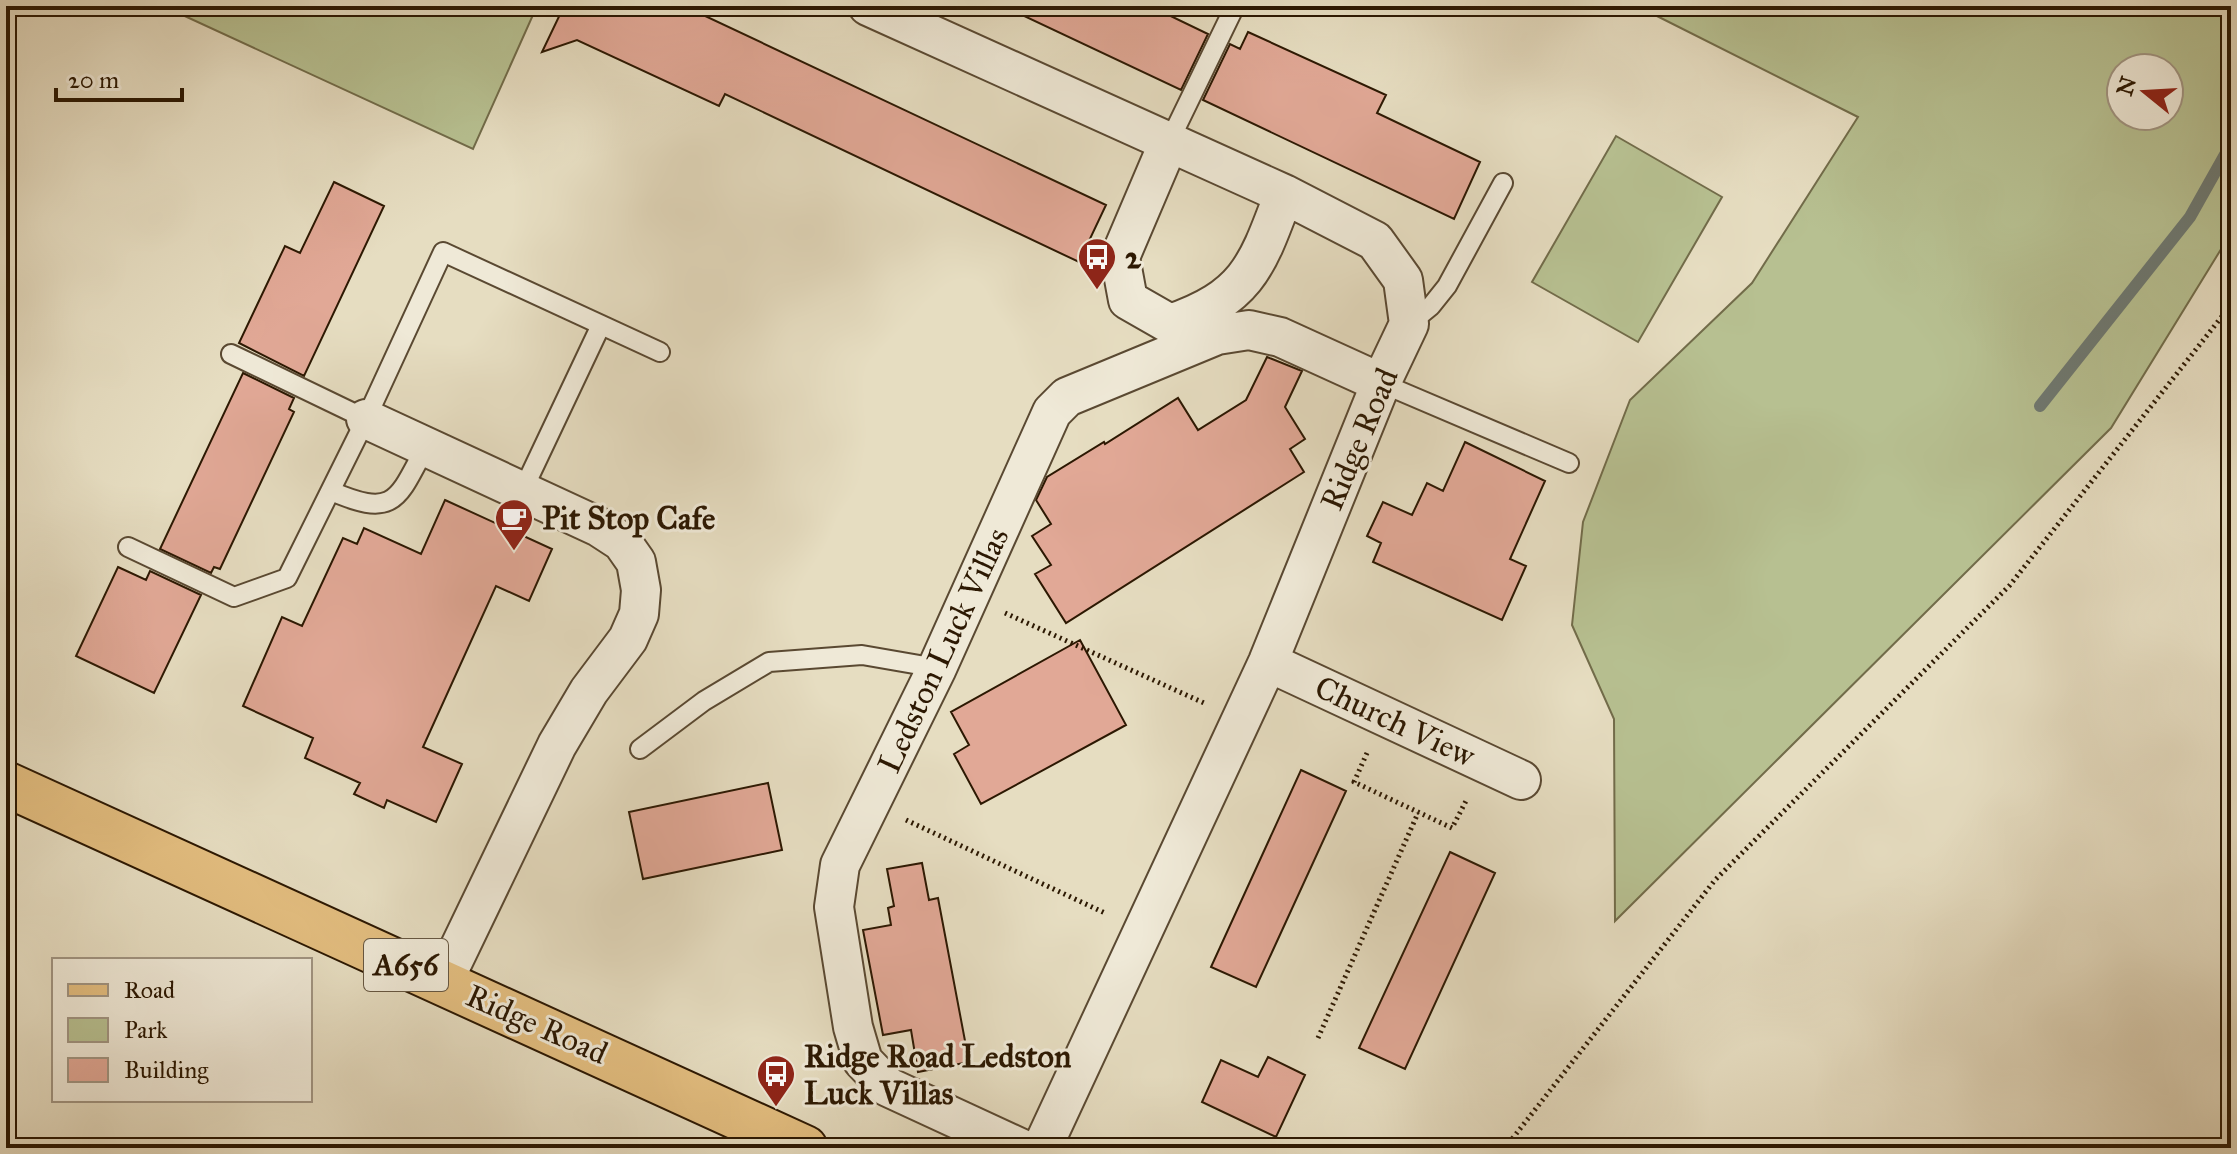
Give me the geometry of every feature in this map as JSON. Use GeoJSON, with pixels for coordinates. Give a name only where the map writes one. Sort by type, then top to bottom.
{"type":"FeatureCollection","features":[{"type":"Feature","properties":{"kind":"main road","name":"Ridge Road"},"geometry":{"type":"LineString","coordinates":[[6,784],[805,1148]]}},
{"type":"Feature","properties":{"kind":"street"},"geometry":{"type":"LineString","coordinates":[[868,6],[1284,194],[1375,241],[1403,280],[1409,324]]}},
{"type":"Feature","properties":{"kind":"street"},"geometry":{"type":"LineString","coordinates":[[1169,142],[1120,257],[1128,300],[1170,324],[1202,312],[1235,291],[1263,250],[1284,194]]}},
{"type":"Feature","properties":{"kind":"street","name":"Ridge Road"},"geometry":{"type":"LineString","coordinates":[[1042,1148],[1268,662],[1381,383],[1409,324]]}},
{"type":"Feature","properties":{"kind":"street","name":"Ledston Luck Villas"},"geometry":{"type":"LineString","coordinates":[[1020,1148],[888,1087],[863,1061],[853,1027],[834,907],[840,865],[937,668],[1052,412],[1067,397],[1217,335],[1249,330],[1280,337],[1381,383]]}},
{"type":"Feature","properties":{"kind":"street"},"geometry":{"type":"LineString","coordinates":[[366,419],[599,527],[622,542],[636,562],[641,590],[639,614],[628,639],[589,691],[557,745],[443,982]]}},
{"type":"Feature","properties":{"kind":"street","name":"Church View"},"geometry":{"type":"LineString","coordinates":[[1268,662],[1521,780]]}},
{"type":"Feature","properties":{"kind":"lane"},"geometry":{"type":"LineString","coordinates":[[1169,142],[1235,6]]}},
{"type":"Feature","properties":{"kind":"lane"},"geometry":{"type":"LineString","coordinates":[[1409,324],[1431,306],[1447,286],[1503,183]]}},
{"type":"Feature","properties":{"kind":"lane"},"geometry":{"type":"LineString","coordinates":[[128,547],[234,597],[287,578],[366,419],[443,252],[660,352]]}},
{"type":"Feature","properties":{"kind":"lane"},"geometry":{"type":"LineString","coordinates":[[522,492],[601,325]]}},
{"type":"Feature","properties":{"kind":"lane"},"geometry":{"type":"LineString","coordinates":[[231,354],[366,419]]}},
{"type":"Feature","properties":{"kind":"lane"},"geometry":{"type":"LineString","coordinates":[[1381,383],[1569,463]]}},
{"type":"Feature","properties":{"kind":"lane"},"geometry":{"type":"LineString","coordinates":[[331,491],[363,504],[381,505],[390,501],[403,489],[425,448]]}},
{"type":"Feature","properties":{"kind":"lane"},"geometry":{"type":"LineString","coordinates":[[640,749],[704,701],[769,662],[862,655],[937,668]]}},
{"type":"Feature","properties":{"kind":"path"},"geometry":{"type":"LineString","coordinates":[[1505,1148],[1715,880],[2010,585],[2231,305]]}},
{"type":"Feature","properties":{"kind":"path"},"geometry":{"type":"LineString","coordinates":[[969,596],[1241,720]]}},
{"type":"Feature","properties":{"kind":"path"},"geometry":{"type":"LineString","coordinates":[[1385,716],[1354,782],[1418,813],[1452,828],[1484,763]]}},
{"type":"Feature","properties":{"kind":"path"},"geometry":{"type":"LineString","coordinates":[[870,803],[1144,931]]}},
{"type":"Feature","properties":{"kind":"path"},"geometry":{"type":"LineString","coordinates":[[1318,1038],[1418,813]]}},
{"type":"Feature","properties":{"kind":"green space"},"geometry":{"type":"Polygon","coordinates":[[[163,6],[537,6],[473,149],[163,6]]]}},
{"type":"Feature","properties":{"kind":"green space"},"geometry":{"type":"Polygon","coordinates":[[[1637,6],[2231,6],[2231,233],[2111,428],[1615,921],[1614,719],[1572,625],[1583,522],[1630,400],[1752,283],[1858,117],[1637,6]]]}},
{"type":"Feature","properties":{"kind":"green space"},"geometry":{"type":"Polygon","coordinates":[[[1616,136],[1722,197],[1638,342],[1532,282],[1616,136]]]}},
{"type":"Feature","properties":{"kind":"building"},"geometry":{"type":"Polygon","coordinates":[[[564,6],[684,6],[1106,205],[1079,262],[725,94],[719,106],[577,40],[542,52],[564,6]]]}},
{"type":"Feature","properties":{"kind":"building"},"geometry":{"type":"Polygon","coordinates":[[[1003,6],[1150,6],[1208,34],[1181,90],[1003,6]]]}},
{"type":"Feature","properties":{"kind":"building"},"geometry":{"type":"Polygon","coordinates":[[[1248,32],[1386,95],[1377,113],[1480,162],[1454,219],[1203,100],[1230,44],[1240,49],[1248,32]]]}},
{"type":"Feature","properties":{"kind":"building"},"geometry":{"type":"Polygon","coordinates":[[[334,182],[384,206],[304,376],[239,343],[285,246],[300,253],[334,182]]]}},
{"type":"Feature","properties":{"kind":"building"},"geometry":{"type":"Polygon","coordinates":[[[1267,357],[1302,371],[1285,407],[1305,439],[1290,449],[1304,472],[1066,623],[1035,574],[1051,565],[1032,536],[1051,524],[1036,500],[1047,477],[1178,398],[1198,430],[1246,400],[1267,357]]]}},
{"type":"Feature","properties":{"kind":"building"},"geometry":{"type":"Polygon","coordinates":[[[243,373],[294,398],[289,409],[294,412],[220,569],[214,567],[211,573],[160,549],[243,373]]]}},
{"type":"Feature","properties":{"kind":"building"},"geometry":{"type":"Polygon","coordinates":[[[1465,442],[1545,481],[1510,559],[1526,566],[1502,620],[1373,562],[1381,543],[1367,536],[1383,502],[1412,515],[1427,483],[1443,491],[1465,442]]]}},
{"type":"Feature","properties":{"kind":"building"},"geometry":{"type":"Polygon","coordinates":[[[445,500],[552,549],[529,601],[496,586],[423,747],[462,764],[436,822],[387,800],[384,808],[354,794],[360,783],[305,758],[313,738],[243,706],[282,617],[302,626],[343,538],[357,544],[364,528],[421,554],[445,500]]]}},
{"type":"Feature","properties":{"kind":"building"},"geometry":{"type":"Polygon","coordinates":[[[118,567],[146,580],[150,571],[201,595],[154,693],[76,656],[118,567]]]}},
{"type":"Feature","properties":{"kind":"building"},"geometry":{"type":"Polygon","coordinates":[[[1080,640],[1126,725],[981,804],[954,754],[969,745],[951,712],[1080,640]]]}},
{"type":"Feature","properties":{"kind":"building"},"geometry":{"type":"Polygon","coordinates":[[[1301,770],[1346,791],[1256,987],[1211,967],[1301,770]]]}},
{"type":"Feature","properties":{"kind":"building"},"geometry":{"type":"Polygon","coordinates":[[[768,783],[782,850],[643,879],[629,812],[768,783]]]}},
{"type":"Feature","properties":{"kind":"building"},"geometry":{"type":"Polygon","coordinates":[[[1450,852],[1495,873],[1405,1069],[1359,1048],[1450,852]]]}},
{"type":"Feature","properties":{"kind":"building"},"geometry":{"type":"Polygon","coordinates":[[[922,863],[929,900],[938,898],[969,1062],[918,1072],[911,1030],[883,1035],[863,930],[891,925],[888,908],[894,906],[887,869],[922,863]]]}},
{"type":"Feature","properties":{"kind":"building"},"geometry":{"type":"Polygon","coordinates":[[[1268,1057],[1305,1075],[1276,1137],[1202,1102],[1221,1060],[1258,1077],[1268,1057]]]}},
{"type":"Feature","properties":{"kind":"waterway"},"geometry":{"type":"LineString","coordinates":[[2040,406],[2190,217],[2231,144]]}},
{"type":"Feature","properties":{"kind":"place","name":"2"},"geometry":{"type":"Point","coordinates":[1097,291]}},
{"type":"Feature","properties":{"kind":"place","name":"Pit Stop Cafe"},"geometry":{"type":"Point","coordinates":[514,552]}},
{"type":"Feature","properties":{"kind":"place","name":"Ridge Road Ledston Luck Villas"},"geometry":{"type":"Point","coordinates":[776,1108]}}]}
